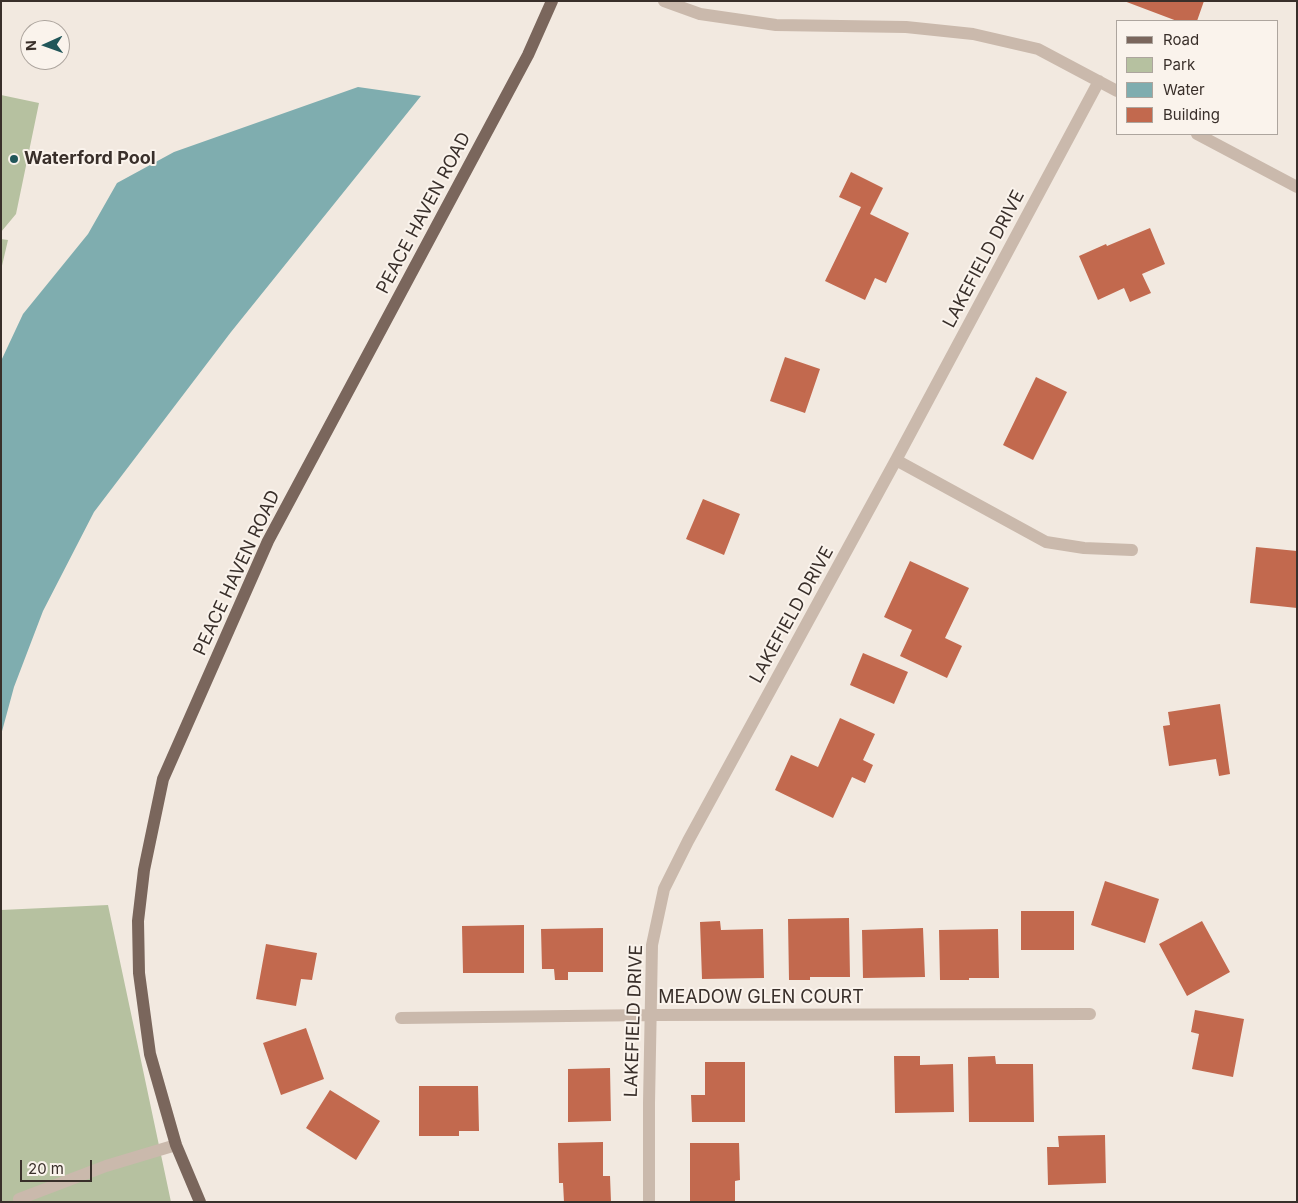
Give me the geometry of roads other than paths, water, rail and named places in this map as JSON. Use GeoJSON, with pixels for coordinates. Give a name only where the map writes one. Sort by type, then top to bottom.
{"type":"FeatureCollection","features":[{"type":"Feature","properties":{"kind":"main road","name":"PEACE HAVEN ROAD"},"geometry":{"type":"LineString","coordinates":[[200,1202],[176,1145],[150,1054],[140,973],[138,921],[144,870],[163,779],[268,541],[528,55],[552,1]]}},
{"type":"Feature","properties":{"kind":"street"},"geometry":{"type":"LineString","coordinates":[[664,1],[700,14],[776,24],[906,26],[973,34],[1038,49],[1116,90]]}},
{"type":"Feature","properties":{"kind":"street","name":"LAKEFIELD DRIVE"},"geometry":{"type":"LineString","coordinates":[[649,1202],[652,945],[664,889],[688,841],[896,460],[1099,81]]}},
{"type":"Feature","properties":{"kind":"street"},"geometry":{"type":"LineString","coordinates":[[1199,135],[1297,187]]}},
{"type":"Feature","properties":{"kind":"street"},"geometry":{"type":"LineString","coordinates":[[896,460],[1046,542],[1084,548],[1132,550]]}},
{"type":"Feature","properties":{"kind":"street","name":"MEADOW GLEN COURT"},"geometry":{"type":"LineString","coordinates":[[401,1018],[1090,1014]]}},
{"type":"Feature","properties":{"kind":"street"},"geometry":{"type":"LineString","coordinates":[[19,1199],[106,1166],[176,1145]]}},
{"type":"Feature","properties":{"kind":"water"},"geometry":{"type":"Polygon","coordinates":[[[358,87],[421,96],[231,332],[94,512],[43,611],[14,687],[1,735],[1,361],[23,314],[88,234],[117,183],[174,152],[358,87]]]}},
{"type":"Feature","properties":{"kind":"place","name":"Waterford Pool"},"geometry":{"type":"Point","coordinates":[14,159]}}]}
